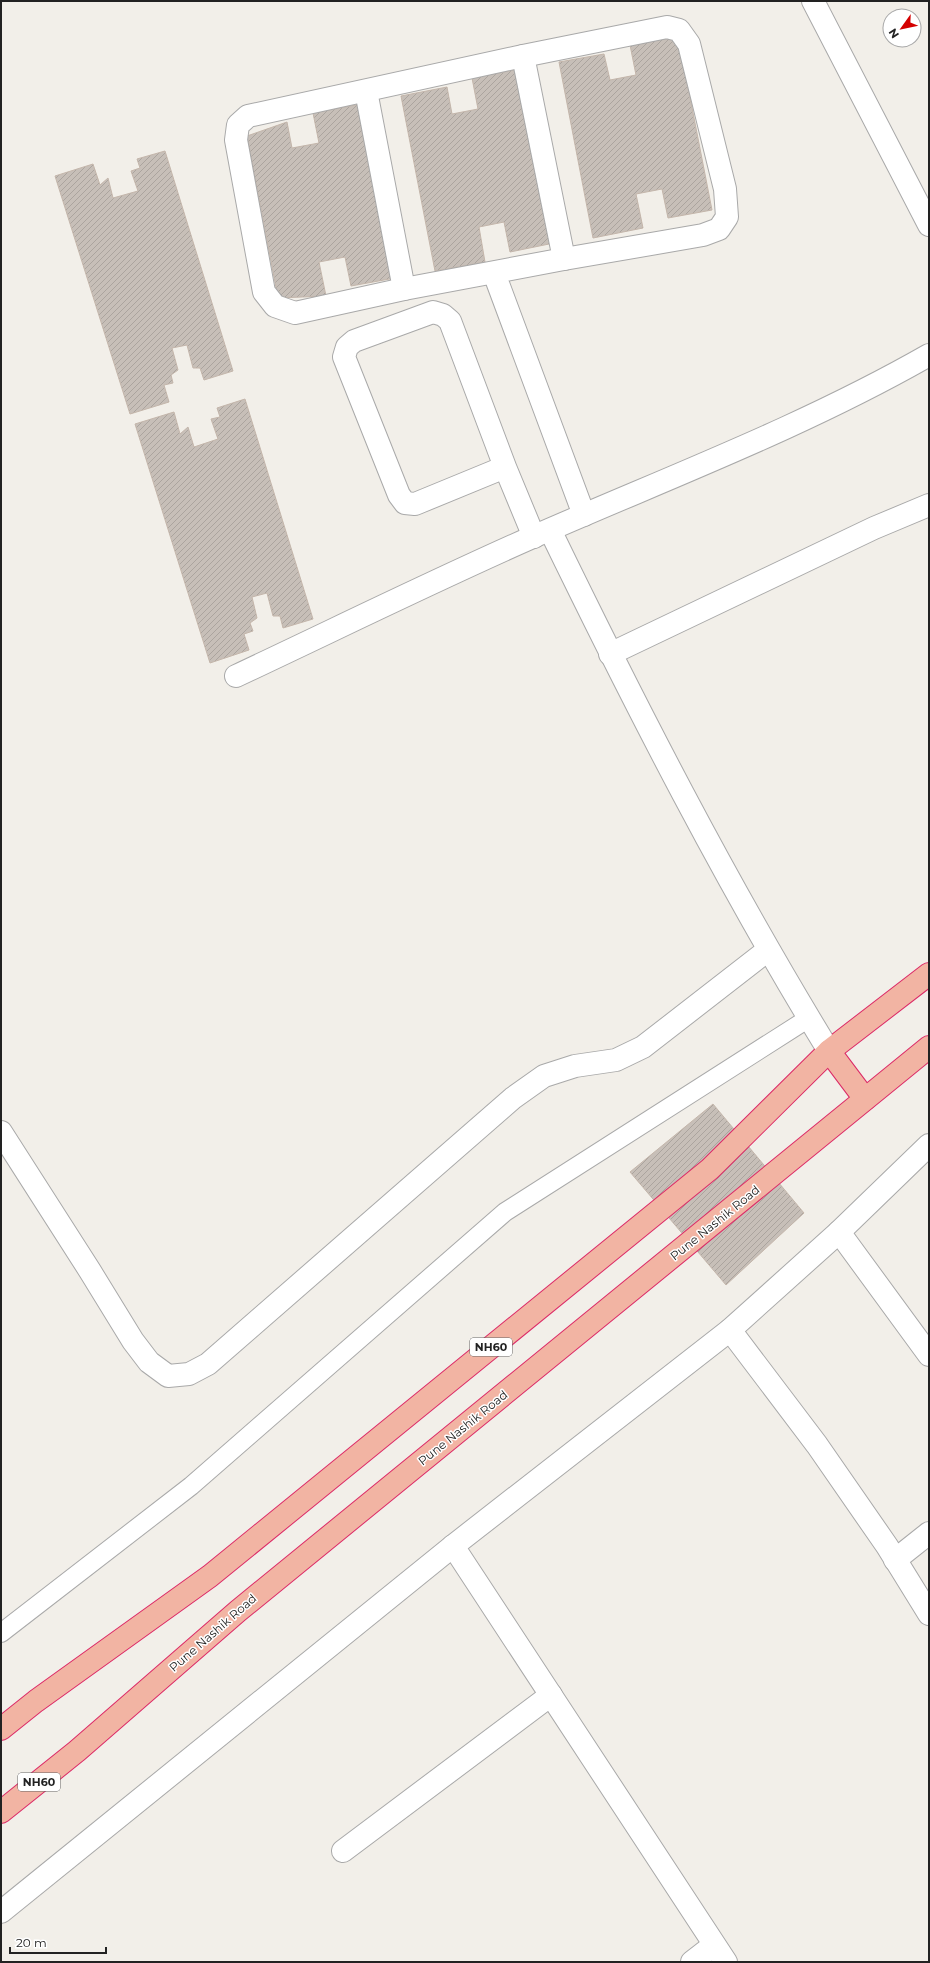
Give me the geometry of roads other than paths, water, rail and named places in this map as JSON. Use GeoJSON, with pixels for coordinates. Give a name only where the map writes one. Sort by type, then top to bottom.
{"type":"FeatureCollection","features":[{"type":"Feature","properties":{"kind":"highway","name":"NH60"},"geometry":{"type":"LineString","coordinates":[[1,1729],[36,1701],[210,1576],[697,1179],[829,1051],[929,974]]}},
{"type":"Feature","properties":{"kind":"highway","name":"Pune Nashik Road"},"geometry":{"type":"LineString","coordinates":[[1,1812],[77,1751],[238,1611],[929,1047]]}},
{"type":"Feature","properties":{"kind":"highway"},"geometry":{"type":"LineString","coordinates":[[829,1051],[865,1100]]}},
{"type":"Feature","properties":{"kind":"street"},"geometry":{"type":"LineString","coordinates":[[813,1],[929,225]]}},
{"type":"Feature","properties":{"kind":"street"},"geometry":{"type":"LineString","coordinates":[[667,26],[678,30],[688,44],[725,189],[727,217],[719,229],[704,235],[404,289],[294,313],[275,306],[264,292],[254,248],[236,140],[238,125],[248,116],[523,56],[667,26]]}},
{"type":"Feature","properties":{"kind":"street"},"geometry":{"type":"LineString","coordinates":[[523,56],[564,259]]}},
{"type":"Feature","properties":{"kind":"street"},"geometry":{"type":"LineString","coordinates":[[366,91],[404,289]]}},
{"type":"Feature","properties":{"kind":"street"},"geometry":{"type":"LineString","coordinates":[[494,273],[584,515]]}},
{"type":"Feature","properties":{"kind":"street"},"geometry":{"type":"LineString","coordinates":[[506,468],[415,504],[405,503],[399,495],[344,357],[347,347],[354,341],[433,312],[444,315],[450,321],[506,468],[610,654],[768,950],[829,1051]]}},
{"type":"Feature","properties":{"kind":"street"},"geometry":{"type":"LineString","coordinates":[[236,676],[584,515],[770,436],[887,379],[929,355]]}},
{"type":"Feature","properties":{"kind":"street"},"geometry":{"type":"LineString","coordinates":[[610,654],[874,528],[929,505]]}},
{"type":"Feature","properties":{"kind":"street"},"geometry":{"type":"LineString","coordinates":[[1,1132],[133,1341],[149,1362],[168,1376],[189,1374],[208,1364],[513,1098],[544,1076],[575,1066],[616,1060],[644,1047],[768,950]]}},
{"type":"Feature","properties":{"kind":"street"},"geometry":{"type":"LineString","coordinates":[[1,1912],[453,1546],[730,1330],[839,1232],[929,1145]]}},
{"type":"Feature","properties":{"kind":"street"},"geometry":{"type":"LineString","coordinates":[[839,1232],[929,1355]]}},
{"type":"Feature","properties":{"kind":"street"},"geometry":{"type":"LineString","coordinates":[[730,1330],[817,1445],[895,1560],[929,1614]]}},
{"type":"Feature","properties":{"kind":"street"},"geometry":{"type":"LineString","coordinates":[[895,1560],[929,1533]]}},
{"type":"Feature","properties":{"kind":"street"},"geometry":{"type":"LineString","coordinates":[[453,1546],[720,1953],[692,1962]]}},
{"type":"Feature","properties":{"kind":"street"},"geometry":{"type":"LineString","coordinates":[[344,1851],[551,1695]]}},
{"type":"Feature","properties":{"kind":"lane"},"geometry":{"type":"LineString","coordinates":[[1,1634],[191,1486],[505,1212],[809,1018]]}}]}
